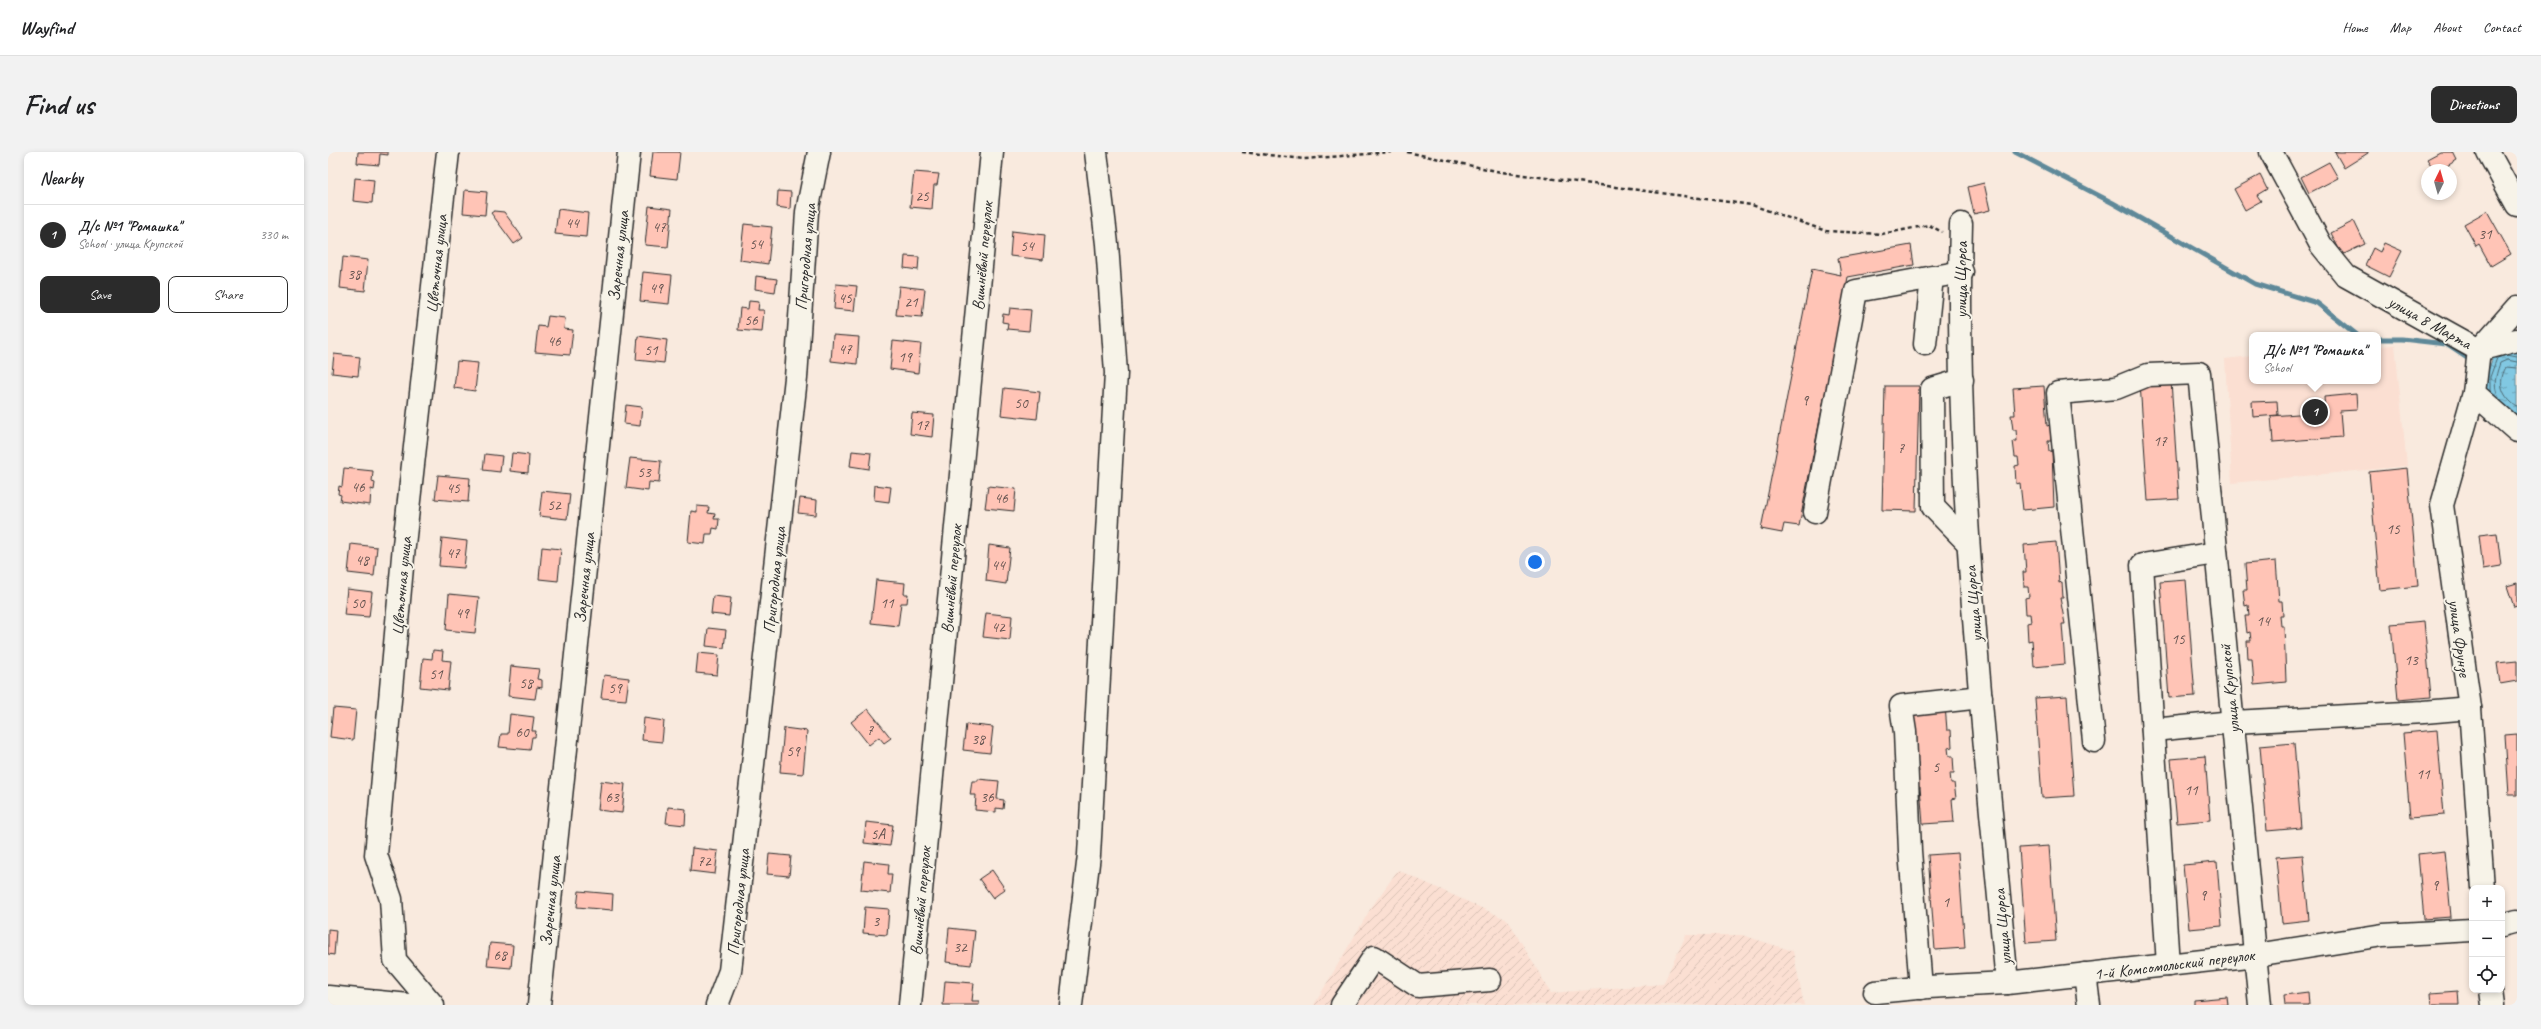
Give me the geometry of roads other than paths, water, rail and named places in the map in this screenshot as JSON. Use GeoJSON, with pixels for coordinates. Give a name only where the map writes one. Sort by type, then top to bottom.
{"type":"FeatureCollection","features":[{"type":"Feature","properties":{"kind":"street","name":"Цветочная улица"},"geometry":{"type":"LineString","coordinates":[[432,1005],[394,960],[391,899],[376,855],[404,545],[448,152]]}},
{"type":"Feature","properties":{"kind":"street","name":"Заречная улица"},"geometry":{"type":"LineString","coordinates":[[539,1005],[629,152]]}},
{"type":"Feature","properties":{"kind":"street","name":"Пригородная улица"},"geometry":{"type":"LineString","coordinates":[[717,1005],[730,971],[796,378],[807,212],[819,152]]}},
{"type":"Feature","properties":{"kind":"street","name":"Вишнёвый переулок"},"geometry":{"type":"LineString","coordinates":[[910,1005],[992,152]]}},
{"type":"Feature","properties":{"kind":"street"},"geometry":{"type":"LineString","coordinates":[[1071,1005],[1089,855],[1116,373],[1107,244],[1096,152]]}},
{"type":"Feature","properties":{"kind":"street","name":"улица 8 Марта"},"geometry":{"type":"LineString","coordinates":[[2271,152],[2321,245],[2346,276],[2479,350],[2517,340]]}},
{"type":"Feature","properties":{"kind":"street"},"geometry":{"type":"LineString","coordinates":[[2488,152],[2517,205]]}},
{"type":"Feature","properties":{"kind":"street","name":"улица Щорса"},"geometry":{"type":"LineString","coordinates":[[1961,233],[1962,458],[1981,697],[2007,983]]}},
{"type":"Feature","properties":{"kind":"street"},"geometry":{"type":"LineString","coordinates":[[1815,512],[1856,291],[1962,272]]}},
{"type":"Feature","properties":{"kind":"street"},"geometry":{"type":"LineString","coordinates":[[1925,344],[1932,277]]}},
{"type":"Feature","properties":{"kind":"street"},"geometry":{"type":"LineString","coordinates":[[2479,350],[2517,307]]}},
{"type":"Feature","properties":{"kind":"street","name":"улица Фрунзе"},"geometry":{"type":"LineString","coordinates":[[2479,350],[2474,393],[2442,505],[2470,708],[2483,885]]}},
{"type":"Feature","properties":{"kind":"street","name":"улица Крупской"},"geometry":{"type":"LineString","coordinates":[[2094,741],[2058,393],[2116,388],[2148,375],[2198,373],[2260,1005]]}},
{"type":"Feature","properties":{"kind":"street"},"geometry":{"type":"LineString","coordinates":[[1962,380],[1932,389],[1933,507],[1968,543]]}},
{"type":"Feature","properties":{"kind":"street"},"geometry":{"type":"LineString","coordinates":[[2474,393],[2517,431]]}},
{"type":"Feature","properties":{"kind":"street"},"geometry":{"type":"LineString","coordinates":[[2168,965],[2142,565],[2216,553]]}},
{"type":"Feature","properties":{"kind":"street"},"geometry":{"type":"LineString","coordinates":[[1922,988],[1910,851],[1905,732],[1901,706],[1981,697]]}},
{"type":"Feature","properties":{"kind":"street"},"geometry":{"type":"LineString","coordinates":[[2153,730],[2233,722],[2424,712],[2470,708]]}},
{"type":"Feature","properties":{"kind":"street"},"geometry":{"type":"LineString","coordinates":[[2505,924],[2517,921]]}},
{"type":"Feature","properties":{"kind":"street","name":"1-й Комсомольский переулок"},"geometry":{"type":"LineString","coordinates":[[1875,992],[2007,983],[2256,955],[2383,935],[2469,930]]}},
{"type":"Feature","properties":{"kind":"street"},"geometry":{"type":"LineString","coordinates":[[1342,1005],[1374,957],[1418,986],[1490,980]]}},
{"type":"Feature","properties":{"kind":"street"},"geometry":{"type":"LineString","coordinates":[[2085,974],[2088,1005]]}},
{"type":"Feature","properties":{"kind":"street"},"geometry":{"type":"LineString","coordinates":[[2491,993],[2493,1005]]}},
{"type":"Feature","properties":{"kind":"street"},"geometry":{"type":"LineString","coordinates":[[328,997],[409,1005]]}},
{"type":"Feature","properties":{"kind":"water"},"geometry":{"type":"Polygon","coordinates":[[[2507,351],[2517,353],[2517,424],[2486,395],[2486,376],[2494,355],[2507,351]]]}},
{"type":"Feature","properties":{"kind":"waterway"},"geometry":{"type":"LineString","coordinates":[[2015,152],[2113,203],[2255,284],[2317,303],[2353,332]]}},
{"type":"Feature","properties":{"kind":"waterway"},"geometry":{"type":"LineString","coordinates":[[2381,339],[2402,339],[2446,344],[2470,360]]}},
{"type":"Feature","properties":{"kind":"place","name":"Д/с №1 \"Ромашка\""},"geometry":{"type":"Point","coordinates":[2315,412]}}]}
